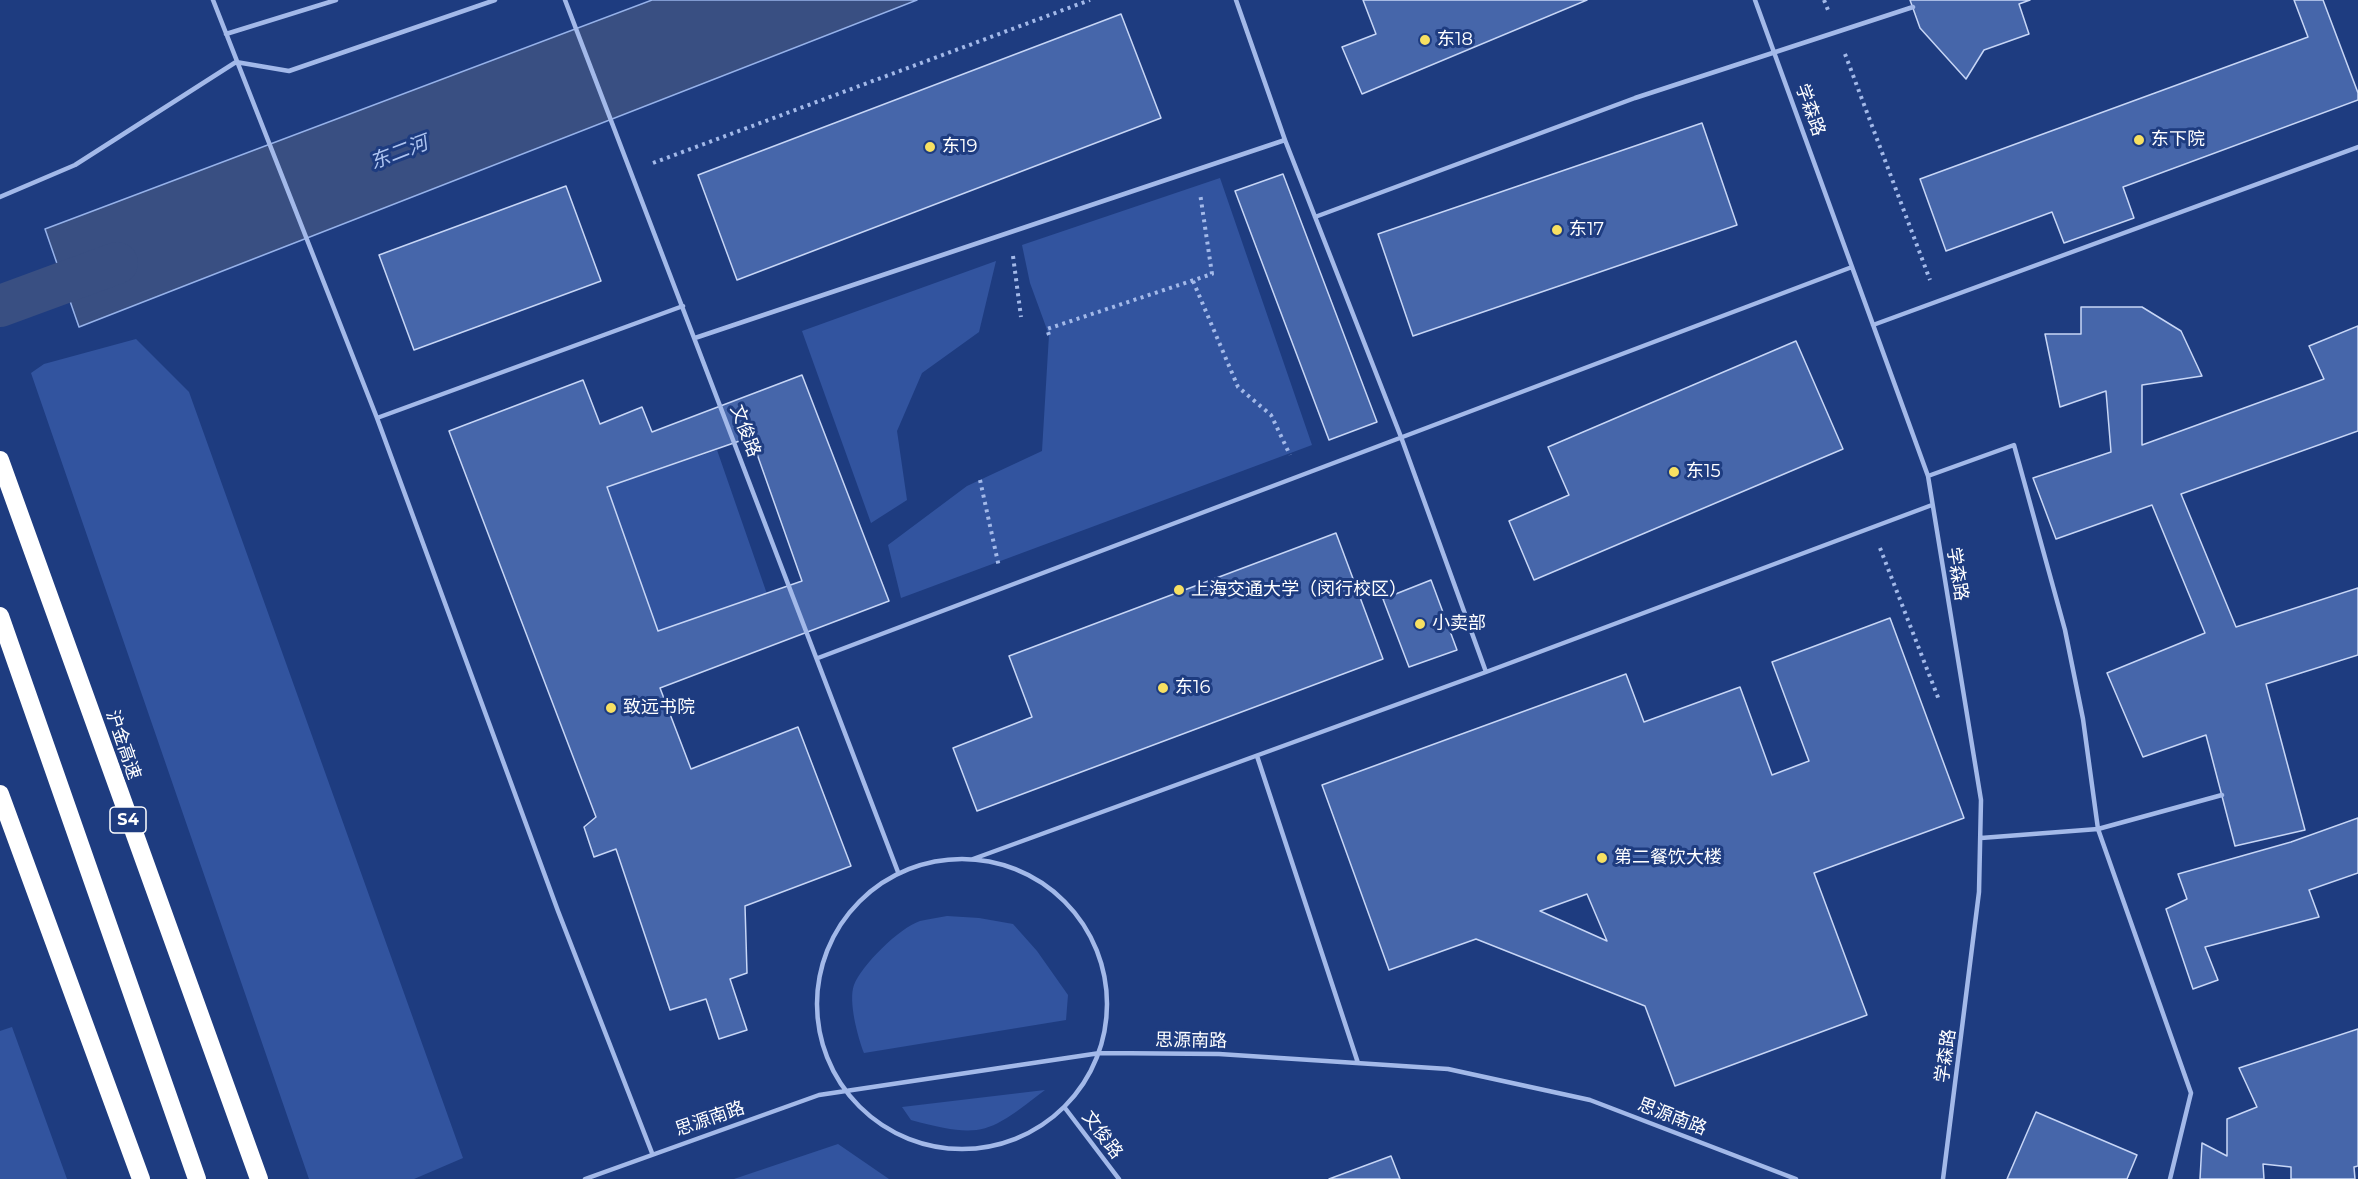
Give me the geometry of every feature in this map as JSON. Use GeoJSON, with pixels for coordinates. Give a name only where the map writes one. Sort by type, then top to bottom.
{"type":"FeatureCollection","features":[{"type":"Feature","properties":{"kind":"highway","name":"沪金高速"},"geometry":{"type":"LineString","coordinates":[[0,460],[259,1179]]}},
{"type":"Feature","properties":{"kind":"highway"},"geometry":{"type":"LineString","coordinates":[[0,616],[197,1179]]}},
{"type":"Feature","properties":{"kind":"highway"},"geometry":{"type":"LineString","coordinates":[[0,794],[141,1179]]}},
{"type":"Feature","properties":{"kind":"lane"},"geometry":{"type":"LineString","coordinates":[[213,0],[377,418],[558,911],[652,1153]]}},
{"type":"Feature","properties":{"kind":"lane"},"geometry":{"type":"LineString","coordinates":[[226,34],[336,0]]}},
{"type":"Feature","properties":{"kind":"lane"},"geometry":{"type":"LineString","coordinates":[[0,197],[75,165],[236,62],[289,71],[495,0]]}},
{"type":"Feature","properties":{"kind":"lane","name":"文俊路"},"geometry":{"type":"LineString","coordinates":[[565,0],[568,13],[683,306],[898,872]]}},
{"type":"Feature","properties":{"kind":"lane"},"geometry":{"type":"LineString","coordinates":[[1236,0],[1285,140],[1401,437],[1486,672]]}},
{"type":"Feature","properties":{"kind":"lane","name":"学森路"},"geometry":{"type":"LineString","coordinates":[[1755,0],[1928,476],[1981,800],[1980,892],[1943,1179]]}},
{"type":"Feature","properties":{"kind":"lane"},"geometry":{"type":"LineString","coordinates":[[1315,217],[1635,98],[1913,7]]}},
{"type":"Feature","properties":{"kind":"lane"},"geometry":{"type":"LineString","coordinates":[[695,338],[1285,140]]}},
{"type":"Feature","properties":{"kind":"lane"},"geometry":{"type":"LineString","coordinates":[[1873,325],[2358,147]]}},
{"type":"Feature","properties":{"kind":"lane"},"geometry":{"type":"LineString","coordinates":[[818,658],[1852,267]]}},
{"type":"Feature","properties":{"kind":"lane"},"geometry":{"type":"LineString","coordinates":[[377,418],[683,306]]}},
{"type":"Feature","properties":{"kind":"lane"},"geometry":{"type":"LineString","coordinates":[[1928,476],[2014,446],[2065,630],[2083,719],[2098,829],[2191,1092],[2170,1179]]}},
{"type":"Feature","properties":{"kind":"lane"},"geometry":{"type":"LineString","coordinates":[[973,859],[1486,672],[1932,505]]}},
{"type":"Feature","properties":{"kind":"lane"},"geometry":{"type":"LineString","coordinates":[[1257,756],[1358,1063]]}},
{"type":"Feature","properties":{"kind":"lane"},"geometry":{"type":"LineString","coordinates":[[1981,838],[2098,829],[2222,795]]}},
{"type":"Feature","properties":{"kind":"lane"},"geometry":{"type":"LineString","coordinates":[[973,859],[1017,868],[1055,891],[1084,924],[1103,965],[1108,1009],[1100,1053],[1086,1082],[1065,1108],[1031,1133],[992,1146],[950,1150],[910,1140],[873,1120],[844,1091],[824,1053],[815,1012],[819,969],[836,930],[862,897],[898,872],[935,861],[973,859]]}},
{"type":"Feature","properties":{"kind":"lane","name":"思源南路"},"geometry":{"type":"LineString","coordinates":[[585,1179],[652,1153],[819,1095],[1100,1053],[1219,1054],[1448,1069],[1590,1100],[1796,1179]]}},
{"type":"Feature","properties":{"kind":"lane","name":"文俊路"},"geometry":{"type":"LineString","coordinates":[[1065,1108],[1119,1179]]}},
{"type":"Feature","properties":{"kind":"path"},"geometry":{"type":"LineString","coordinates":[[631,172],[1090,0]]}},
{"type":"Feature","properties":{"kind":"path"},"geometry":{"type":"LineString","coordinates":[[1824,0],[1938,301]]}},
{"type":"Feature","properties":{"kind":"path"},"geometry":{"type":"LineString","coordinates":[[1049,335],[1047,329],[1212,274],[1197,170]]}},
{"type":"Feature","properties":{"kind":"path"},"geometry":{"type":"LineString","coordinates":[[1010,232],[1021,317]]}},
{"type":"Feature","properties":{"kind":"path"},"geometry":{"type":"LineString","coordinates":[[1193,281],[1238,387],[1271,415],[1300,475]]}},
{"type":"Feature","properties":{"kind":"path"},"geometry":{"type":"LineString","coordinates":[[980,480],[1004,587]]}},
{"type":"Feature","properties":{"kind":"path"},"geometry":{"type":"LineString","coordinates":[[1873,528],[1942,707]]}},
{"type":"Feature","properties":{"kind":"shaded area"},"geometry":{"type":"Polygon","coordinates":[[[1220,178],[1312,445],[901,598],[888,545],[967,486],[1042,451],[1049,335],[1030,283],[1022,245],[1220,178]]]}},
{"type":"Feature","properties":{"kind":"shaded area"},"geometry":{"type":"Polygon","coordinates":[[[996,261],[979,332],[922,373],[897,431],[907,500],[871,523],[802,331],[996,261]]]}},
{"type":"Feature","properties":{"kind":"shaded area"},"geometry":{"type":"Polygon","coordinates":[[[136,339],[189,392],[463,1158],[414,1179],[309,1179],[31,373],[44,364],[136,339]]]}},
{"type":"Feature","properties":{"kind":"shaded area"},"geometry":{"type":"Polygon","coordinates":[[[717,450],[767,594],[658,631],[607,487],[717,450]]]}},
{"type":"Feature","properties":{"kind":"shaded area"},"geometry":{"type":"Polygon","coordinates":[[[947,916],[979,918],[1013,924],[1037,951],[1068,995],[1066,1020],[864,1053],[852,1000],[852,992],[858,977],[873,958],[902,931],[920,921],[947,916]]]}},
{"type":"Feature","properties":{"kind":"shaded area"},"geometry":{"type":"Polygon","coordinates":[[[12,1027],[67,1179],[0,1179],[0,1031],[12,1027]]]}},
{"type":"Feature","properties":{"kind":"shaded area"},"geometry":{"type":"Polygon","coordinates":[[[1045,1090],[1010,1116],[983,1129],[954,1130],[911,1120],[902,1107],[1045,1090]]]}},
{"type":"Feature","properties":{"kind":"shaded area"},"geometry":{"type":"Polygon","coordinates":[[[838,1144],[889,1179],[734,1179],[838,1144]]]}},
{"type":"Feature","properties":{"kind":"water"},"geometry":{"type":"Polygon","coordinates":[[[652,0],[917,0],[79,327],[45,229],[652,0]]]}},
{"type":"Feature","properties":{"kind":"building","name":"东18"},"geometry":{"type":"Polygon","coordinates":[[[1363,0],[1587,0],[1362,94],[1342,47],[1376,34],[1363,0]]]}},
{"type":"Feature","properties":{"kind":"building"},"geometry":{"type":"Polygon","coordinates":[[[1910,0],[2030,0],[2019,4],[2029,34],[1984,50],[1966,79],[1920,28],[1910,0]]]}},
{"type":"Feature","properties":{"kind":"building","name":"东下院"},"geometry":{"type":"Polygon","coordinates":[[[2294,0],[2323,0],[2358,93],[2358,100],[2123,187],[2134,218],[2064,243],[2052,212],[1946,251],[1920,179],[2308,37],[2294,0]]]}},
{"type":"Feature","properties":{"kind":"building","name":"东19"},"geometry":{"type":"Polygon","coordinates":[[[1121,14],[1161,118],[737,280],[698,175],[1121,14]]]}},
{"type":"Feature","properties":{"kind":"building","name":"东17"},"geometry":{"type":"Polygon","coordinates":[[[1702,123],[1737,225],[1413,336],[1378,234],[1702,123]]]}},
{"type":"Feature","properties":{"kind":"building"},"geometry":{"type":"Polygon","coordinates":[[[1283,174],[1377,422],[1329,440],[1235,191],[1283,174]]]}},
{"type":"Feature","properties":{"kind":"building"},"geometry":{"type":"Polygon","coordinates":[[[566,186],[601,281],[414,350],[379,255],[566,186]]]}},
{"type":"Feature","properties":{"kind":"building"},"geometry":{"type":"Polygon","coordinates":[[[2081,307],[2142,307],[2181,331],[2202,376],[2142,385],[2142,445],[2324,379],[2309,346],[2358,326],[2358,431],[2181,494],[2236,627],[2358,588],[2358,655],[2266,684],[2305,830],[2235,846],[2206,735],[2143,757],[2107,673],[2205,633],[2152,505],[2056,539],[2033,478],[2111,452],[2106,391],[2060,407],[2045,334],[2081,334],[2081,307]]]}},
{"type":"Feature","properties":{"kind":"building","name":"东15"},"geometry":{"type":"Polygon","coordinates":[[[1796,341],[1843,449],[1534,580],[1509,521],[1569,495],[1548,447],[1796,341]]]}},
{"type":"Feature","properties":{"kind":"building","name":"致远书院"},"geometry":{"type":"Polygon","coordinates":[[[802,375],[889,601],[660,688],[691,769],[798,727],[851,866],[745,906],[747,973],[730,979],[747,1030],[719,1039],[706,999],[670,1010],[616,849],[594,857],[584,827],[596,817],[449,431],[583,380],[600,424],[642,407],[652,432],[802,375]],[[751,437],[607,487],[658,631],[802,581],[751,437]]]}},
{"type":"Feature","properties":{"kind":"building","name":"东16"},"geometry":{"type":"Polygon","coordinates":[[[1336,533],[1383,659],[977,811],[953,748],[1032,717],[1009,656],[1336,533]]]}},
{"type":"Feature","properties":{"kind":"building","name":"小卖部"},"geometry":{"type":"Polygon","coordinates":[[[1431,580],[1457,650],[1409,667],[1383,599],[1431,580]]]}},
{"type":"Feature","properties":{"kind":"building","name":"第二餐饮大楼"},"geometry":{"type":"Polygon","coordinates":[[[1890,618],[1964,818],[1814,873],[1867,1015],[1675,1086],[1645,1006],[1476,939],[1389,970],[1322,785],[1626,674],[1644,722],[1740,687],[1772,775],[1809,761],[1772,662],[1890,618]],[[1587,894],[1540,911],[1607,941],[1587,894]]]}},
{"type":"Feature","properties":{"kind":"building"},"geometry":{"type":"Polygon","coordinates":[[[2358,818],[2358,873],[2309,890],[2319,917],[2205,947],[2218,980],[2193,989],[2166,909],[2187,899],[2178,874],[2291,842],[2358,818]]]}},
{"type":"Feature","properties":{"kind":"building"},"geometry":{"type":"Polygon","coordinates":[[[2358,1029],[2358,1166],[2354,1167],[2355,1179],[2291,1179],[2291,1167],[2263,1164],[2264,1179],[2200,1179],[2202,1143],[2227,1156],[2227,1119],[2257,1107],[2239,1068],[2358,1029]]]}},
{"type":"Feature","properties":{"kind":"building"},"geometry":{"type":"Polygon","coordinates":[[[2036,1112],[2137,1155],[2127,1179],[2007,1179],[2036,1112]]]}},
{"type":"Feature","properties":{"kind":"building"},"geometry":{"type":"Polygon","coordinates":[[[1391,1156],[1400,1179],[1329,1179],[1391,1156]]]}},
{"type":"Feature","properties":{"kind":"waterway","name":"东二河"},"geometry":{"type":"LineString","coordinates":[[0,306],[117,263]]}},
{"type":"Feature","properties":{"kind":"place","name":"东18"},"geometry":{"type":"Point","coordinates":[1425,40]}},
{"type":"Feature","properties":{"kind":"place","name":"东下院"},"geometry":{"type":"Point","coordinates":[2139,140]}},
{"type":"Feature","properties":{"kind":"place","name":"东19"},"geometry":{"type":"Point","coordinates":[930,147]}},
{"type":"Feature","properties":{"kind":"place","name":"东17"},"geometry":{"type":"Point","coordinates":[1557,230]}},
{"type":"Feature","properties":{"kind":"place","name":"东15"},"geometry":{"type":"Point","coordinates":[1674,472]}},
{"type":"Feature","properties":{"kind":"place","name":"上海交通大学（闵行校区）"},"geometry":{"type":"Point","coordinates":[1179,590]}},
{"type":"Feature","properties":{"kind":"place","name":"小卖部"},"geometry":{"type":"Point","coordinates":[1420,624]}},
{"type":"Feature","properties":{"kind":"place","name":"东16"},"geometry":{"type":"Point","coordinates":[1163,688]}},
{"type":"Feature","properties":{"kind":"place","name":"致远书院"},"geometry":{"type":"Point","coordinates":[611,708]}},
{"type":"Feature","properties":{"kind":"place","name":"第二餐饮大楼"},"geometry":{"type":"Point","coordinates":[1602,858]}}]}
